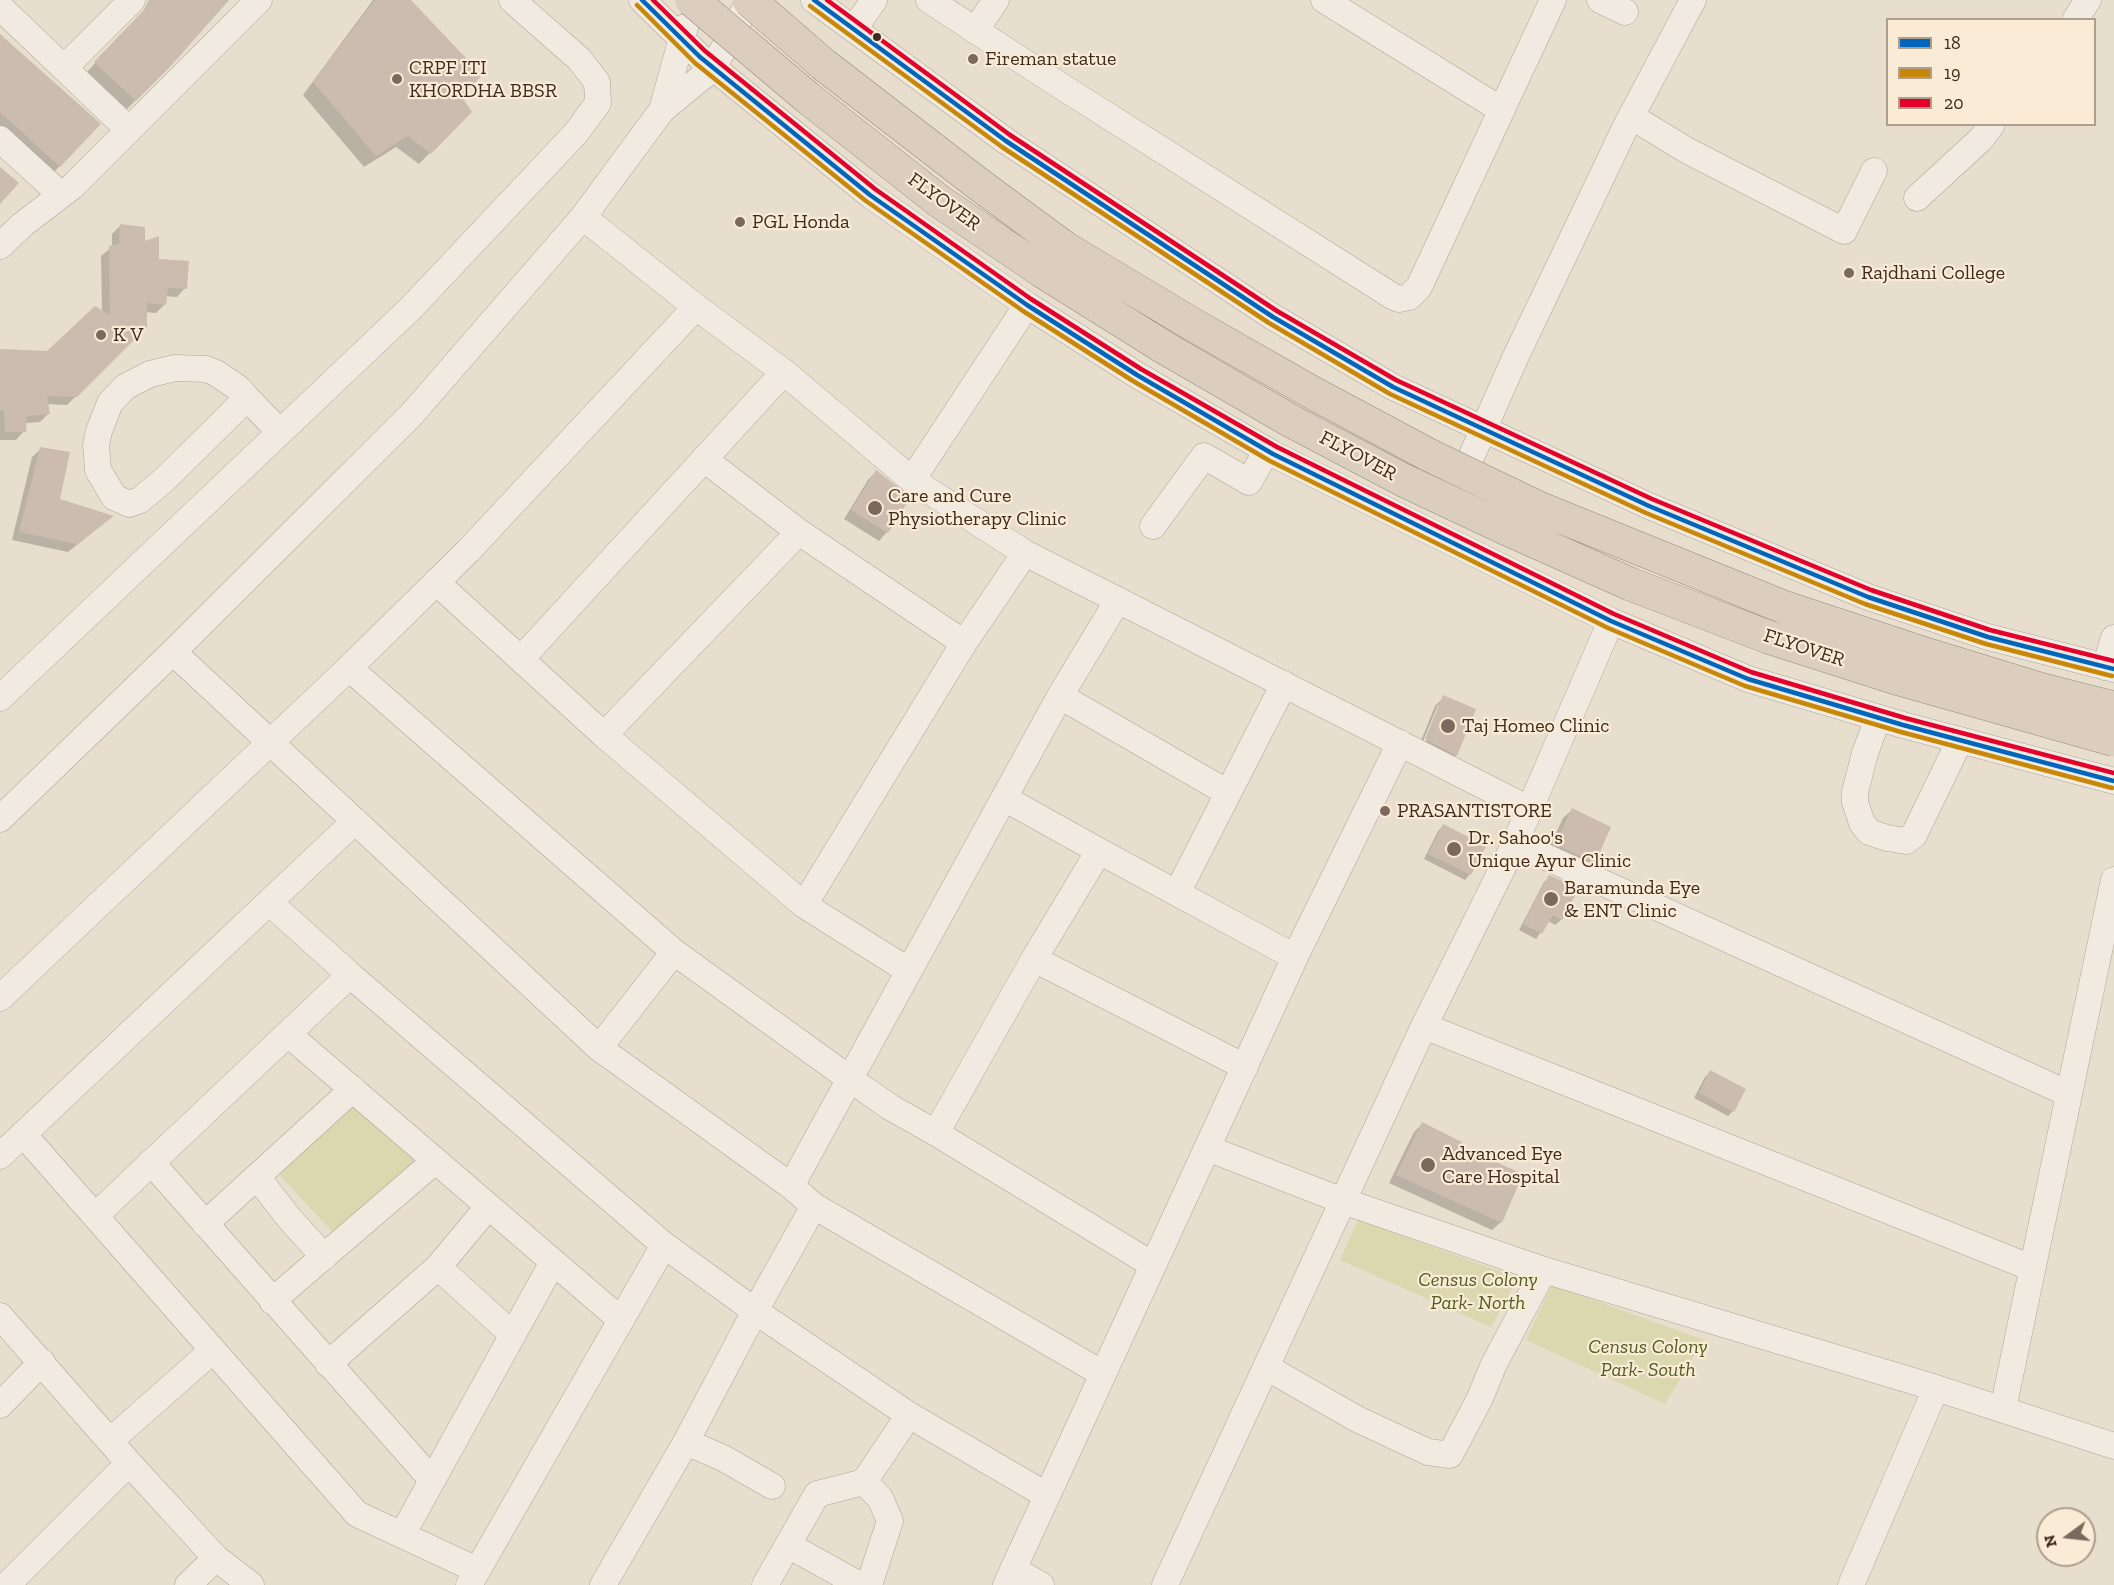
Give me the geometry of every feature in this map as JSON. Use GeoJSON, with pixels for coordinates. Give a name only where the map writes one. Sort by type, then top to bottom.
{"type":"FeatureCollection","features":[{"type":"Feature","properties":{"kind":"highway","name":"FLYOVER"},"geometry":{"type":"LineString","coordinates":[[693,0],[808,98],[939,201],[1042,271],[1165,348],[1291,421],[1505,528],[1620,579],[1768,637],[1899,679],[2114,740]]}},
{"type":"Feature","properties":{"kind":"highway","name":"FLYOVER"},"geometry":{"type":"LineString","coordinates":[[750,0],[823,64],[1065,248],[1293,382],[1429,454],[1539,508],[1786,608],[2043,690],[2114,708]]}},
{"type":"Feature","properties":{"kind":"street"},"geometry":{"type":"LineString","coordinates":[[65,67],[132,0]]}},
{"type":"Feature","properties":{"kind":"street"},"geometry":{"type":"LineString","coordinates":[[0,246],[22,225],[73,186],[259,0]]}},
{"type":"Feature","properties":{"kind":"street"},"geometry":{"type":"LineString","coordinates":[[0,698],[410,309],[576,133],[598,103],[597,82],[579,59],[512,0]]}},
{"type":"Feature","properties":{"kind":"street"},"geometry":{"type":"LineString","coordinates":[[642,0],[713,68],[870,195],[1028,305],[1137,375],[1267,450],[1611,621],[1748,679],[1878,718],[2114,781]]}},
{"type":"Feature","properties":{"kind":"street"},"geometry":{"type":"LineString","coordinates":[[662,110],[693,0]]}},
{"type":"Feature","properties":{"kind":"street"},"geometry":{"type":"LineString","coordinates":[[0,819],[173,652],[412,414],[583,217],[662,110],[713,68],[750,0]]}},
{"type":"Feature","properties":{"kind":"street"},"geometry":{"type":"LineString","coordinates":[[814,0],[1006,141],[1273,317],[1393,387],[1649,506],[1868,597],[1988,637],[2109,668],[2114,638]]}},
{"type":"Feature","properties":{"kind":"street"},"geometry":{"type":"LineString","coordinates":[[854,29],[874,0]]}},
{"type":"Feature","properties":{"kind":"street"},"geometry":{"type":"LineString","coordinates":[[929,0],[1399,299],[1409,297],[1419,287],[1500,109],[1553,0]]}},
{"type":"Feature","properties":{"kind":"street"},"geometry":{"type":"LineString","coordinates":[[975,31],[996,0]]}},
{"type":"Feature","properties":{"kind":"street"},"geometry":{"type":"LineString","coordinates":[[1324,0],[1500,109]]}},
{"type":"Feature","properties":{"kind":"street"},"geometry":{"type":"LineString","coordinates":[[1600,0],[1625,12]]}},
{"type":"Feature","properties":{"kind":"street"},"geometry":{"type":"LineString","coordinates":[[1437,535],[1482,429],[1632,117],[1693,0]]}},
{"type":"Feature","properties":{"kind":"street"},"geometry":{"type":"LineString","coordinates":[[2075,18],[2088,0]]}},
{"type":"Feature","properties":{"kind":"street"},"geometry":{"type":"LineString","coordinates":[[0,8],[129,130]]}},
{"type":"Feature","properties":{"kind":"street"},"geometry":{"type":"LineString","coordinates":[[1632,117],[1688,151],[1844,231],[1874,171]]}},
{"type":"Feature","properties":{"kind":"street"},"geometry":{"type":"LineString","coordinates":[[1917,198],[1981,139],[1991,126]]}},
{"type":"Feature","properties":{"kind":"street"},"geometry":{"type":"LineString","coordinates":[[0,139],[61,195]]}},
{"type":"Feature","properties":{"kind":"street"},"geometry":{"type":"LineString","coordinates":[[583,217],[784,372],[912,480],[1025,553],[1529,808]]}},
{"type":"Feature","properties":{"kind":"street"},"geometry":{"type":"LineString","coordinates":[[912,480],[1028,305]]}},
{"type":"Feature","properties":{"kind":"street"},"geometry":{"type":"LineString","coordinates":[[0,998],[350,668],[468,550],[696,306]]}},
{"type":"Feature","properties":{"kind":"street"},"geometry":{"type":"LineString","coordinates":[[247,398],[164,480],[140,500],[129,504],[114,497],[98,470],[96,445],[99,431],[110,403],[126,387],[150,374],[175,368],[196,368],[216,373],[238,388],[280,432]]}},
{"type":"Feature","properties":{"kind":"street"},"geometry":{"type":"LineString","coordinates":[[521,659],[784,372]]}},
{"type":"Feature","properties":{"kind":"street"},"geometry":{"type":"LineString","coordinates":[[1153,525],[1204,456],[1249,482],[1267,450]]}},
{"type":"Feature","properties":{"kind":"street"},"geometry":{"type":"LineString","coordinates":[[704,459],[799,532],[964,643]]}},
{"type":"Feature","properties":{"kind":"street"},"geometry":{"type":"LineString","coordinates":[[604,735],[799,532]]}},
{"type":"Feature","properties":{"kind":"street"},"geometry":{"type":"LineString","coordinates":[[804,906],[964,643],[1025,553]]}},
{"type":"Feature","properties":{"kind":"street"},"geometry":{"type":"LineString","coordinates":[[436,582],[604,735],[804,906],[909,972]]}},
{"type":"Feature","properties":{"kind":"street"},"geometry":{"type":"LineString","coordinates":[[791,1186],[1060,696],[1118,600]]}},
{"type":"Feature","properties":{"kind":"street"},"geometry":{"type":"LineString","coordinates":[[1165,1585],[1424,1026],[1515,843],[1611,621]]}},
{"type":"Feature","properties":{"kind":"street"},"geometry":{"type":"LineString","coordinates":[[173,652],[599,1048],[791,1186],[814,1206],[1103,1374]]}},
{"type":"Feature","properties":{"kind":"street"},"geometry":{"type":"LineString","coordinates":[[350,668],[674,952],[890,1107],[1153,1265]]}},
{"type":"Feature","properties":{"kind":"street"},"geometry":{"type":"LineString","coordinates":[[1177,893],[1284,684]]}},
{"type":"Feature","properties":{"kind":"street"},"geometry":{"type":"LineString","coordinates":[[1060,696],[1228,793]]}},
{"type":"Feature","properties":{"kind":"street"},"geometry":{"type":"LineString","coordinates":[[1878,718],[1865,753],[1855,792],[1855,802],[1862,823],[1869,832],[1887,838],[1906,841],[1914,835],[1960,740]]}},
{"type":"Feature","properties":{"kind":"street"},"geometry":{"type":"LineString","coordinates":[[1041,1585],[1009,1577],[1295,957],[1400,743]]}},
{"type":"Feature","properties":{"kind":"street"},"geometry":{"type":"LineString","coordinates":[[1004,798],[1295,957]]}},
{"type":"Feature","properties":{"kind":"street"},"geometry":{"type":"LineString","coordinates":[[0,1156],[355,821]]}},
{"type":"Feature","properties":{"kind":"street"},"geometry":{"type":"LineString","coordinates":[[1515,843],[2069,1094]]}},
{"type":"Feature","properties":{"kind":"street"},"geometry":{"type":"LineString","coordinates":[[936,1133],[1034,959],[1099,851]]}},
{"type":"Feature","properties":{"kind":"street"},"geometry":{"type":"LineString","coordinates":[[2003,1409],[2114,880]]}},
{"type":"Feature","properties":{"kind":"street"},"geometry":{"type":"LineString","coordinates":[[269,902],[350,975],[664,1245],[755,1311],[909,1415],[1046,1495]]}},
{"type":"Feature","properties":{"kind":"street"},"geometry":{"type":"LineString","coordinates":[[599,1048],[674,952]]}},
{"type":"Feature","properties":{"kind":"street"},"geometry":{"type":"LineString","coordinates":[[1034,959],[1245,1067]]}},
{"type":"Feature","properties":{"kind":"street"},"geometry":{"type":"LineString","coordinates":[[95,1216],[350,975]]}},
{"type":"Feature","properties":{"kind":"street"},"geometry":{"type":"LineString","coordinates":[[1424,1026],[2032,1268]]}},
{"type":"Feature","properties":{"kind":"street"},"geometry":{"type":"LineString","coordinates":[[288,1034],[621,1320]]}},
{"type":"Feature","properties":{"kind":"street"},"geometry":{"type":"LineString","coordinates":[[205,1224],[354,1089]]}},
{"type":"Feature","properties":{"kind":"street"},"geometry":{"type":"LineString","coordinates":[[23,1134],[357,1514],[402,1535],[473,1578],[664,1245]]}},
{"type":"Feature","properties":{"kind":"street"},"geometry":{"type":"LineString","coordinates":[[1207,1148],[1343,1201],[1544,1270],[1936,1388],[2114,1446]]}},
{"type":"Feature","properties":{"kind":"street"},"geometry":{"type":"LineString","coordinates":[[272,1301],[435,1161]]}},
{"type":"Feature","properties":{"kind":"street"},"geometry":{"type":"LineString","coordinates":[[151,1162],[432,1480]]}},
{"type":"Feature","properties":{"kind":"street"},"geometry":{"type":"LineString","coordinates":[[257,1178],[324,1257]]}},
{"type":"Feature","properties":{"kind":"street"},"geometry":{"type":"LineString","coordinates":[[603,1585],[686,1442],[755,1311],[814,1206]]}},
{"type":"Feature","properties":{"kind":"street"},"geometry":{"type":"LineString","coordinates":[[328,1364],[438,1267],[488,1207]]}},
{"type":"Feature","properties":{"kind":"street"},"geometry":{"type":"LineString","coordinates":[[402,1535],[554,1262]]}},
{"type":"Feature","properties":{"kind":"street"},"geometry":{"type":"LineString","coordinates":[[438,1267],[513,1335]]}},
{"type":"Feature","properties":{"kind":"street"},"geometry":{"type":"LineString","coordinates":[[1266,1368],[1367,1424],[1428,1452],[1450,1455],[1480,1398],[1494,1364],[1544,1270]]}},
{"type":"Feature","properties":{"kind":"street"},"geometry":{"type":"LineString","coordinates":[[0,1316],[216,1558],[251,1585]]}},
{"type":"Feature","properties":{"kind":"street"},"geometry":{"type":"LineString","coordinates":[[111,1441],[213,1350]]}},
{"type":"Feature","properties":{"kind":"street"},"geometry":{"type":"LineString","coordinates":[[0,1405],[42,1362]]}},
{"type":"Feature","properties":{"kind":"street"},"geometry":{"type":"LineString","coordinates":[[1851,1585],[1936,1388]]}},
{"type":"Feature","properties":{"kind":"street"},"geometry":{"type":"LineString","coordinates":[[765,1585],[817,1494],[864,1482],[909,1415]]}},
{"type":"Feature","properties":{"kind":"street"},"geometry":{"type":"LineString","coordinates":[[686,1442],[723,1458],[772,1486]]}},
{"type":"Feature","properties":{"kind":"street"},"geometry":{"type":"LineString","coordinates":[[7,1585],[129,1463]]}},
{"type":"Feature","properties":{"kind":"street"},"geometry":{"type":"LineString","coordinates":[[864,1482],[880,1498],[890,1521],[869,1585]]}},
{"type":"Feature","properties":{"kind":"street"},"geometry":{"type":"LineString","coordinates":[[788,1545],[860,1585]]}},
{"type":"Feature","properties":{"kind":"street"},"geometry":{"type":"LineString","coordinates":[[188,1585],[216,1558]]}},
{"type":"Feature","properties":{"kind":"green space"},"geometry":{"type":"Polygon","coordinates":[[[356,1100],[421,1160],[337,1237],[279,1174],[356,1100]]]}},
{"type":"Feature","properties":{"kind":"green space","name":"Census Colony Park- North"},"geometry":{"type":"Polygon","coordinates":[[[1358,1220],[1518,1278],[1491,1327],[1340,1260],[1358,1220]]]}},
{"type":"Feature","properties":{"kind":"green space","name":"Census Colony Park- South"},"geometry":{"type":"Polygon","coordinates":[[[1552,1285],[1704,1340],[1665,1404],[1526,1340],[1552,1285]]]}},
{"type":"Feature","properties":{"kind":"building"},"geometry":{"type":"Polygon","coordinates":[[[149,0],[229,0],[169,68],[136,101],[94,62],[143,11],[149,0]]]}},
{"type":"Feature","properties":{"kind":"building","name":"CRPF ITI KHORDHA BBSR"},"geometry":{"type":"Polygon","coordinates":[[[375,0],[411,0],[482,75],[462,97],[472,112],[431,154],[408,136],[376,156],[313,82],[375,0]]]}},
{"type":"Feature","properties":{"kind":"building"},"geometry":{"type":"Polygon","coordinates":[[[0,34],[101,124],[60,167],[0,112],[0,34]]]}},
{"type":"Feature","properties":{"kind":"building"},"geometry":{"type":"Polygon","coordinates":[[[0,167],[19,183],[0,204],[0,167]]]}},
{"type":"Feature","properties":{"kind":"building","name":"K V"},"geometry":{"type":"Polygon","coordinates":[[[120,224],[145,227],[145,241],[159,236],[159,259],[189,261],[187,289],[168,288],[166,305],[147,303],[147,327],[77,397],[47,396],[50,414],[27,416],[26,432],[5,432],[4,410],[0,410],[0,349],[47,351],[95,306],[110,315],[109,246],[119,244],[120,224]]]}},
{"type":"Feature","properties":{"kind":"building"},"geometry":{"type":"Polygon","coordinates":[[[40,447],[70,452],[60,499],[114,516],[77,544],[19,532],[40,447]]]}},
{"type":"Feature","properties":{"kind":"building"},"geometry":{"type":"Polygon","coordinates":[[[876,470],[911,497],[888,533],[851,510],[876,470]]]}},
{"type":"Feature","properties":{"kind":"building"},"geometry":{"type":"Polygon","coordinates":[[[1443,695],[1476,709],[1457,756],[1425,739],[1443,695]]]}},
{"type":"Feature","properties":{"kind":"building"},"geometry":{"type":"Polygon","coordinates":[[[1572,808],[1611,827],[1595,863],[1555,844],[1572,808]]]}},
{"type":"Feature","properties":{"kind":"building"},"geometry":{"type":"Polygon","coordinates":[[[1443,824],[1486,846],[1471,875],[1428,854],[1443,824]]]}},
{"type":"Feature","properties":{"kind":"building"},"geometry":{"type":"Polygon","coordinates":[[[1549,875],[1579,888],[1562,920],[1553,915],[1542,934],[1523,924],[1549,875]]]}},
{"type":"Feature","properties":{"kind":"building"},"geometry":{"type":"Polygon","coordinates":[[[1710,1070],[1746,1089],[1734,1112],[1699,1093],[1710,1070]]]}},
{"type":"Feature","properties":{"kind":"building"},"geometry":{"type":"Polygon","coordinates":[[[1422,1122],[1462,1142],[1460,1146],[1523,1174],[1502,1223],[1396,1175],[1422,1122]]]}},
{"type":"Feature","properties":{"kind":"transit line","name":"18"},"geometry":{"type":"LineString","coordinates":[[642,0],[700,57],[870,195],[1027,305],[1137,375],[1273,454],[1611,621],[1748,679],[1903,725],[2114,781]]}},
{"type":"Feature","properties":{"kind":"transit line","name":"20"},"geometry":{"type":"LineString","coordinates":[[653,0],[705,51],[875,189],[1031,299],[1141,369],[1277,447],[1614,614],[1751,672],[1905,718],[2114,773]]}},
{"type":"Feature","properties":{"kind":"transit line","name":"18"},"geometry":{"type":"LineString","coordinates":[[814,0],[1006,141],[1273,317],[1393,387],[1649,506],[1868,597],[1988,637],[2114,669]]}},
{"type":"Feature","properties":{"kind":"transit line","name":"20"},"geometry":{"type":"LineString","coordinates":[[827,0],[1010,135],[1277,311],[1396,380],[1652,499],[1871,590],[1990,630],[2114,661]]}},
{"type":"Feature","properties":{"kind":"transit line","name":"19"},"geometry":{"type":"LineString","coordinates":[[637,5],[695,63],[866,201],[1023,311],[1133,381],[1270,461],[1608,628],[1745,686],[1901,732],[2112,788]]}},
{"type":"Feature","properties":{"kind":"transit line","name":"19"},"geometry":{"type":"LineString","coordinates":[[810,6],[1002,147],[1269,323],[1390,394],[1646,513],[1865,604],[1986,644],[2112,676]]}},
{"type":"Feature","properties":{"kind":"place","name":"Fireman statue"},"geometry":{"type":"Point","coordinates":[973,59]}},
{"type":"Feature","properties":{"kind":"place","name":"CRPF ITI KHORDHA BBSR"},"geometry":{"type":"Point","coordinates":[397,79]}},
{"type":"Feature","properties":{"kind":"place","name":"PGL Honda"},"geometry":{"type":"Point","coordinates":[740,222]}},
{"type":"Feature","properties":{"kind":"place","name":"Rajdhani College"},"geometry":{"type":"Point","coordinates":[1849,273]}},
{"type":"Feature","properties":{"kind":"place","name":"K V"},"geometry":{"type":"Point","coordinates":[101,335]}},
{"type":"Feature","properties":{"kind":"place","name":"Care and Cure Physiotherapy Clinic"},"geometry":{"type":"Point","coordinates":[875,508]}},
{"type":"Feature","properties":{"kind":"place","name":"Taj Homeo Clinic"},"geometry":{"type":"Point","coordinates":[1448,726]}},
{"type":"Feature","properties":{"kind":"place","name":"PRASANTISTORE"},"geometry":{"type":"Point","coordinates":[1385,811]}},
{"type":"Feature","properties":{"kind":"place","name":"Dr. Sahoo's Unique Ayur Clinic"},"geometry":{"type":"Point","coordinates":[1454,849]}},
{"type":"Feature","properties":{"kind":"place","name":"Baramunda Eye & ENT Clinic"},"geometry":{"type":"Point","coordinates":[1551,899]}},
{"type":"Feature","properties":{"kind":"place","name":"Advanced Eye Care Hospital"},"geometry":{"type":"Point","coordinates":[1428,1165]}}]}
